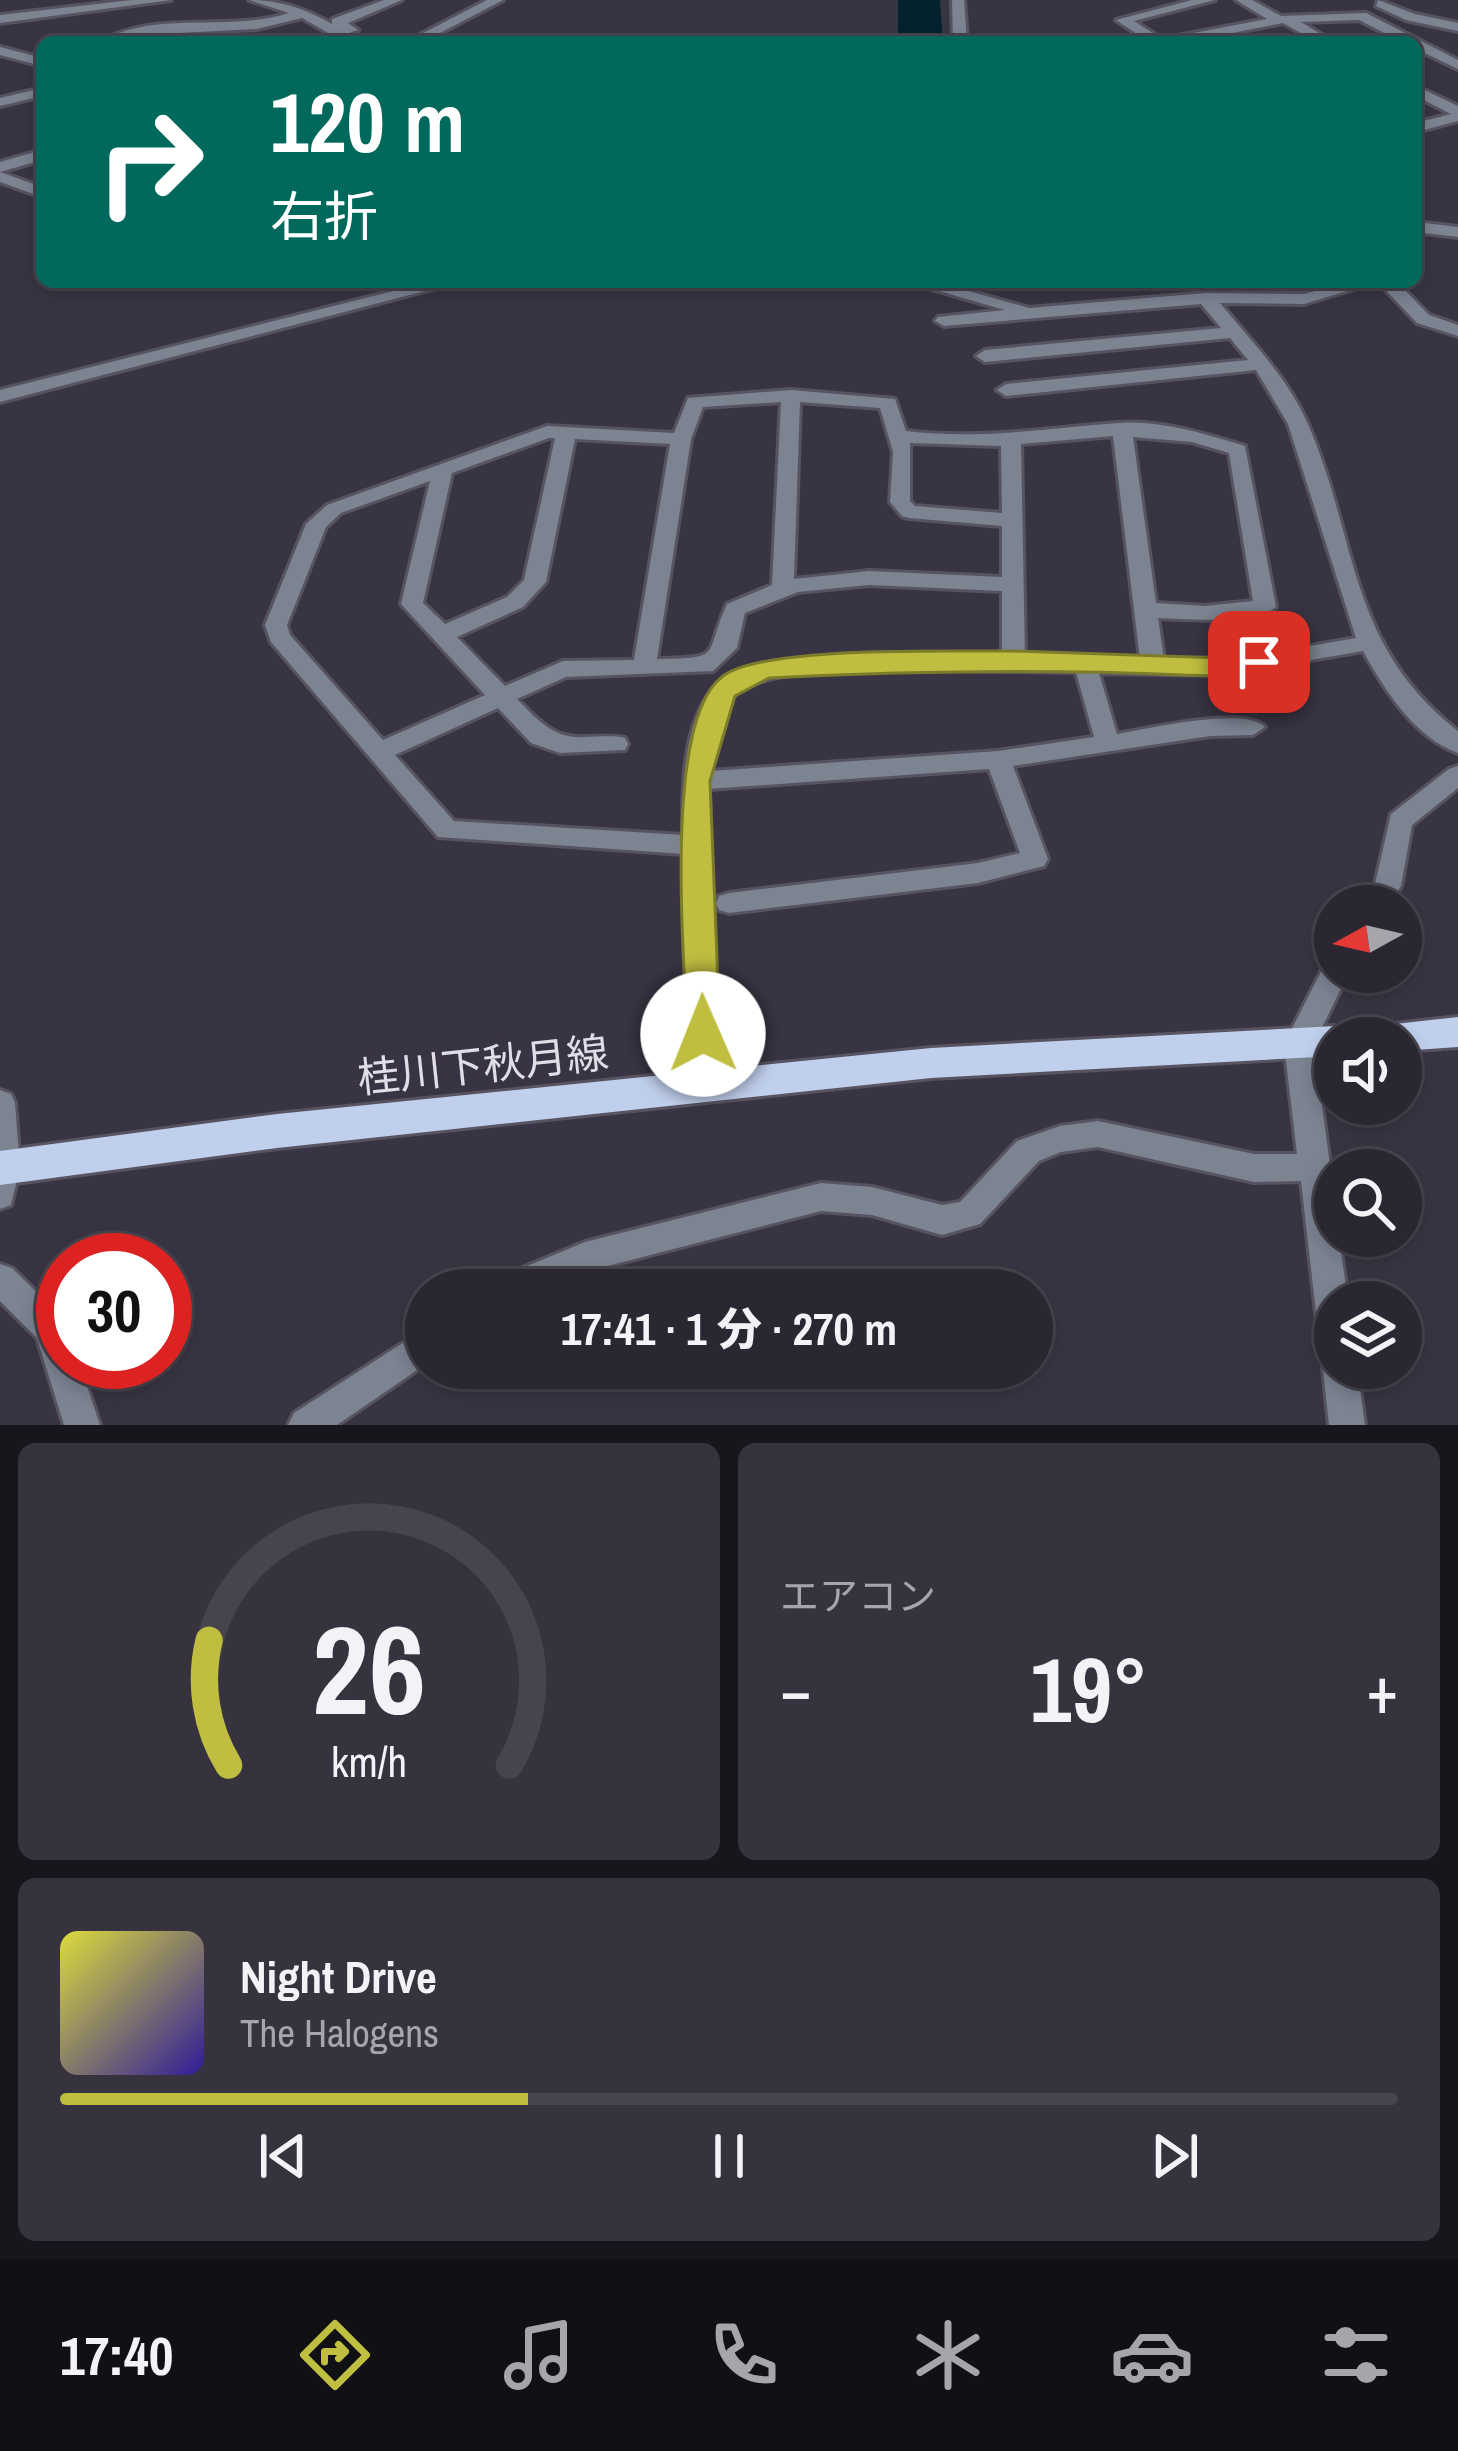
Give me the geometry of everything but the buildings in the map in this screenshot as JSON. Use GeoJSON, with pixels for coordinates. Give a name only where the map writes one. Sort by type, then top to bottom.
{"type":"FeatureCollection","features":[{"type":"Feature","properties":{"kind":"main road"},"geometry":{"type":"LineString","coordinates":[[1422,1035],[1458,1032]]}},
{"type":"Feature","properties":{"kind":"main road","name":"桂川下秋月線"},"geometry":{"type":"LineString","coordinates":[[2,1177],[278,1131],[931,1063],[1314,1042]]}},
{"type":"Feature","properties":{"kind":"street"},"geometry":{"type":"LineString","coordinates":[[0,19],[165,0]]}},
{"type":"Feature","properties":{"kind":"street"},"geometry":{"type":"LineString","coordinates":[[255,0],[303,13],[345,36]]}},
{"type":"Feature","properties":{"kind":"street"},"geometry":{"type":"LineString","coordinates":[[351,36],[354,32],[337,22],[396,0]]}},
{"type":"Feature","properties":{"kind":"street"},"geometry":{"type":"LineString","coordinates":[[425,36],[497,0]]}},
{"type":"Feature","properties":{"kind":"street"},"geometry":{"type":"LineString","coordinates":[[958,0],[960,36]]}},
{"type":"Feature","properties":{"kind":"street"},"geometry":{"type":"LineString","coordinates":[[1151,36],[1123,20],[1209,0]]}},
{"type":"Feature","properties":{"kind":"street"},"geometry":{"type":"LineString","coordinates":[[1242,0],[1315,36]]}},
{"type":"Feature","properties":{"kind":"street"},"geometry":{"type":"LineString","coordinates":[[1381,3],[1412,17],[1458,28]]}},
{"type":"Feature","properties":{"kind":"street"},"geometry":{"type":"LineString","coordinates":[[124,36],[153,26],[276,24],[303,13]]}},
{"type":"Feature","properties":{"kind":"street"},"geometry":{"type":"LineString","coordinates":[[1195,36],[1282,20],[1361,16],[1400,36]]}},
{"type":"Feature","properties":{"kind":"street"},"geometry":{"type":"LineString","coordinates":[[1223,31],[1232,36]]}},
{"type":"Feature","properties":{"kind":"street"},"geometry":{"type":"LineString","coordinates":[[1422,47],[1458,65]]}},
{"type":"Feature","properties":{"kind":"street"},"geometry":{"type":"LineString","coordinates":[[0,51],[36,60]]}},
{"type":"Feature","properties":{"kind":"street"},"geometry":{"type":"LineString","coordinates":[[0,102],[36,93]]}},
{"type":"Feature","properties":{"kind":"street"},"geometry":{"type":"LineString","coordinates":[[1422,93],[1458,114]]}},
{"type":"Feature","properties":{"kind":"street"},"geometry":{"type":"LineString","coordinates":[[0,116],[36,111]]}},
{"type":"Feature","properties":{"kind":"street"},"geometry":{"type":"LineString","coordinates":[[1422,126],[1458,114]]}},
{"type":"Feature","properties":{"kind":"street"},"geometry":{"type":"LineString","coordinates":[[0,167],[36,157]]}},
{"type":"Feature","properties":{"kind":"street"},"geometry":{"type":"LineString","coordinates":[[0,177],[36,190]]}},
{"type":"Feature","properties":{"kind":"street"},"geometry":{"type":"LineString","coordinates":[[1422,228],[1458,232]]}},
{"type":"Feature","properties":{"kind":"street"},"geometry":{"type":"LineString","coordinates":[[0,396],[426,288]]}},
{"type":"Feature","properties":{"kind":"street"},"geometry":{"type":"LineString","coordinates":[[941,288],[1035,313]]}},
{"type":"Feature","properties":{"kind":"street"},"geometry":{"type":"LineString","coordinates":[[992,301],[1002,288]]}},
{"type":"Feature","properties":{"kind":"street"},"geometry":{"type":"LineString","coordinates":[[944,321],[1206,298],[1270,302],[1339,288]]}},
{"type":"Feature","properties":{"kind":"street"},"geometry":{"type":"LineString","coordinates":[[1393,288],[1423,319],[1458,331]]}},
{"type":"Feature","properties":{"kind":"street"},"geometry":{"type":"LineString","coordinates":[[1206,298],[1259,364],[1298,424],[1342,582],[1368,643],[1406,699],[1458,744]]}},
{"type":"Feature","properties":{"kind":"street"},"geometry":{"type":"LineString","coordinates":[[986,356],[1234,332]]}},
{"type":"Feature","properties":{"kind":"street"},"geometry":{"type":"LineString","coordinates":[[1006,390],[1259,364]]}},
{"type":"Feature","properties":{"kind":"street"},"geometry":{"type":"LineString","coordinates":[[783,586],[791,395]]}},
{"type":"Feature","properties":{"kind":"street"},"geometry":{"type":"LineString","coordinates":[[645,665],[682,439],[695,402],[791,395],[888,403],[898,436],[900,502],[909,512],[1011,520]]}},
{"type":"Feature","properties":{"kind":"street"},"geometry":{"type":"LineString","coordinates":[[1122,428],[1153,666]]}},
{"type":"Feature","properties":{"kind":"street"},"geometry":{"type":"LineString","coordinates":[[898,436],[1011,439],[1122,428],[1171,429],[1238,450],[1265,607],[1205,613],[1147,610]]}},
{"type":"Feature","properties":{"kind":"street"},"geometry":{"type":"LineString","coordinates":[[682,439],[566,433],[527,436],[323,515],[276,625],[279,637],[436,820],[460,835],[696,845]]}},
{"type":"Feature","properties":{"kind":"street"},"geometry":{"type":"LineString","coordinates":[[443,634],[514,602],[535,582],[566,433]]}},
{"type":"Feature","properties":{"kind":"street"},"geometry":{"type":"LineString","coordinates":[[1011,439],[1014,660]]}},
{"type":"Feature","properties":{"kind":"street"},"geometry":{"type":"LineString","coordinates":[[443,467],[412,604],[553,744],[616,744]]}},
{"type":"Feature","properties":{"kind":"street"},"geometry":{"type":"LineString","coordinates":[[379,752],[563,669],[687,667],[716,660],[726,648],[736,609],[783,586],[878,580],[1012,585]]}},
{"type":"Feature","properties":{"kind":"street"},"geometry":{"type":"LineString","coordinates":[[698,1089],[703,1034],[695,781],[723,692],[749,673],[1014,660],[1222,667],[1368,643]]}},
{"type":"Feature","properties":{"kind":"street"},"geometry":{"type":"LineString","coordinates":[[1084,664],[1108,745]]}},
{"type":"Feature","properties":{"kind":"street"},"geometry":{"type":"LineString","coordinates":[[695,781],[998,760],[1210,728],[1253,727]]}},
{"type":"Feature","properties":{"kind":"street"},"geometry":{"type":"LineString","coordinates":[[729,903],[978,874],[1035,859],[998,760]]}},
{"type":"Feature","properties":{"kind":"street"},"geometry":{"type":"LineString","coordinates":[[1388,885],[1400,821],[1458,775]]}},
{"type":"Feature","properties":{"kind":"street"},"geometry":{"type":"LineString","coordinates":[[0,1103],[2,1177]]}},
{"type":"Feature","properties":{"kind":"street"},"geometry":{"type":"LineString","coordinates":[[558,1269],[586,1257],[821,1197],[872,1201],[943,1220],[969,1214],[1028,1151],[1060,1139],[1099,1135],[1254,1168],[1314,1167]]}},
{"type":"Feature","properties":{"kind":"street"},"geometry":{"type":"LineString","coordinates":[[0,1279],[51,1329],[82,1425]]}},
{"type":"Feature","properties":{"kind":"street"},"geometry":{"type":"LineString","coordinates":[[306,1425],[405,1358]]}},
{"type":"Feature","properties":{"kind":"street"},"geometry":{"type":"LineString","coordinates":[[1343,1389],[1347,1425]]}},
{"type":"Feature","properties":{"kind":"water"},"geometry":{"type":"Polygon","coordinates":[[[898,0],[940,0],[943,36],[898,36],[898,0]]]}},
{"type":"Feature","properties":{"kind":"route"},"geometry":{"type":"LineString","coordinates":[[703,1034],[695,781],[723,692],[735,680],[766,669],[897,662],[1014,660],[1222,667],[1259,662]]}}]}
